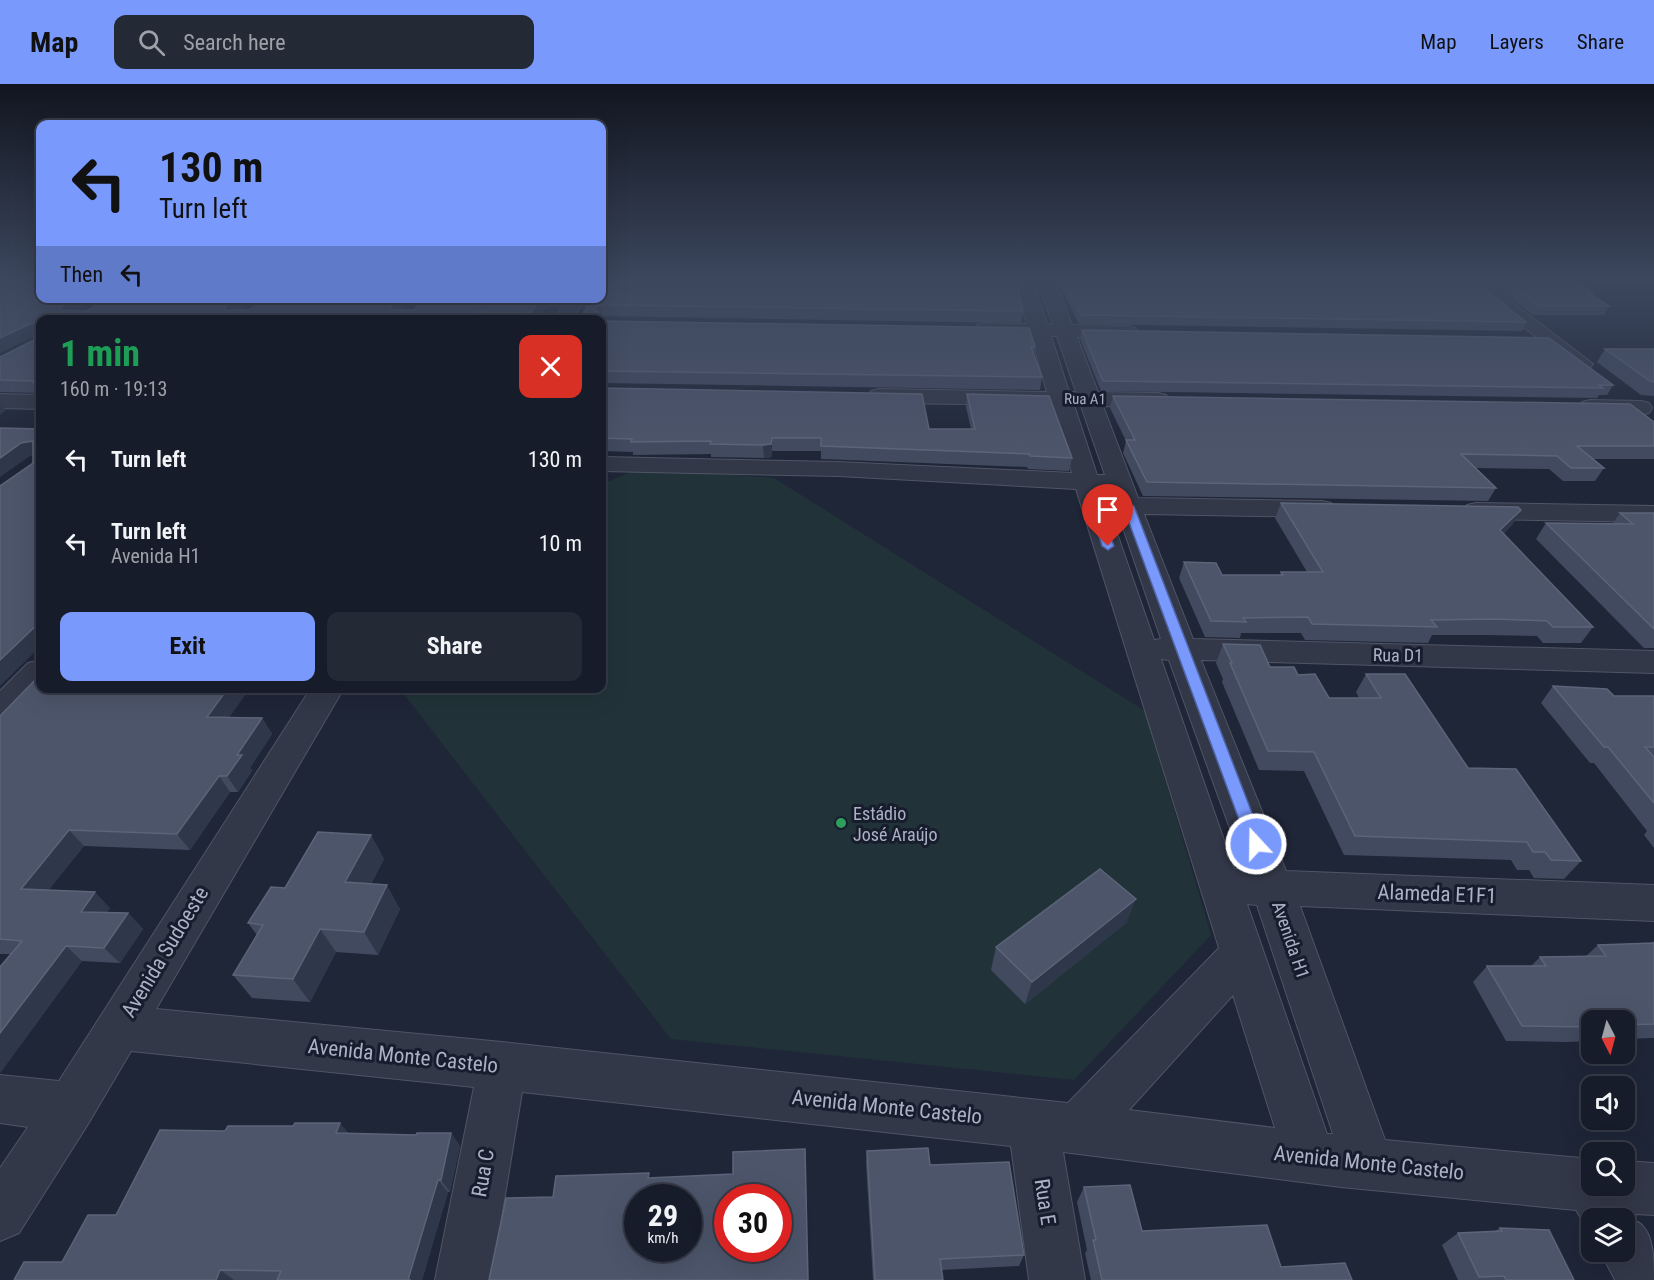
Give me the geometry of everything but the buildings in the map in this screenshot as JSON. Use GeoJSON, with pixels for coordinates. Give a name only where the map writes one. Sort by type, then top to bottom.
{"type":"FeatureCollection","features":[{"type":"Feature","properties":{"kind":"street","name":"Avenida H1"},"geometry":{"type":"LineString","coordinates":[[1054,336],[1108,494],[1143,649],[1219,886],[1310,1156]]}},
{"type":"Feature","properties":{"kind":"street"},"geometry":{"type":"LineString","coordinates":[[1545,336],[1595,373]]}},
{"type":"Feature","properties":{"kind":"street"},"geometry":{"type":"LineString","coordinates":[[1514,338],[1549,339]]}},
{"type":"Feature","properties":{"kind":"street"},"geometry":{"type":"LineString","coordinates":[[1613,387],[1647,413]]}},
{"type":"Feature","properties":{"kind":"street","name":"Rua A1"},"geometry":{"type":"LineString","coordinates":[[863,396],[1174,401]]}},
{"type":"Feature","properties":{"kind":"street"},"geometry":{"type":"LineString","coordinates":[[0,401],[36,402]]}},
{"type":"Feature","properties":{"kind":"street"},"geometry":{"type":"LineString","coordinates":[[1569,407],[1647,413]]}},
{"type":"Feature","properties":{"kind":"street"},"geometry":{"type":"LineString","coordinates":[[606,464],[838,469],[1108,494],[1344,509]]}},
{"type":"Feature","properties":{"kind":"street","name":"Avenida H1"},"geometry":{"type":"LineString","coordinates":[[1108,494],[1181,650],[1272,887],[1368,1163]]}},
{"type":"Feature","properties":{"kind":"street"},"geometry":{"type":"LineString","coordinates":[[1451,511],[1654,514]]}},
{"type":"Feature","properties":{"kind":"street","name":"Rua D1"},"geometry":{"type":"LineString","coordinates":[[1143,649],[1654,662]]}},
{"type":"Feature","properties":{"kind":"street"},"geometry":{"type":"LineString","coordinates":[[0,711],[36,675]]}},
{"type":"Feature","properties":{"kind":"street","name":"Avenida Sudoeste"},"geometry":{"type":"LineString","coordinates":[[0,1214],[71,1107],[325,693]]}},
{"type":"Feature","properties":{"kind":"street","name":"Alameda E1F1"},"geometry":{"type":"LineString","coordinates":[[1219,886],[1654,903]]}},
{"type":"Feature","properties":{"kind":"street"},"geometry":{"type":"LineString","coordinates":[[1055,1127],[1242,954]]}},
{"type":"Feature","properties":{"kind":"street","name":"Avenida Monte Castelo"},"geometry":{"type":"LineString","coordinates":[[119,1028],[502,1065],[1310,1156],[1368,1163],[1600,1202],[1654,1189]]}},
{"type":"Feature","properties":{"kind":"street","name":"Rua C"},"geometry":{"type":"LineString","coordinates":[[463,1280],[502,1065]]}},
{"type":"Feature","properties":{"kind":"street"},"geometry":{"type":"LineString","coordinates":[[0,1099],[71,1107]]}},
{"type":"Feature","properties":{"kind":"street","name":"Rua E"},"geometry":{"type":"LineString","coordinates":[[1055,1127],[1057,1280]]}},
{"type":"Feature","properties":{"kind":"street"},"geometry":{"type":"LineString","coordinates":[[1635,1262],[1646,1280]]}},
{"type":"Feature","properties":{"kind":"shaded area","name":"Estádio José Araújo"},"geometry":{"type":"Polygon","coordinates":[[[641,468],[774,478],[1145,711],[1211,935],[1074,1080],[671,1039],[403,693],[606,693],[606,482],[641,468]]]}},
{"type":"Feature","properties":{"kind":"place","name":"Estádio José Araújo"},"geometry":{"type":"Point","coordinates":[841,823]}},
{"type":"Feature","properties":{"kind":"route"},"geometry":{"type":"LineString","coordinates":[[1108,546],[1094,505],[1128,506],[1256,844]]}}]}
